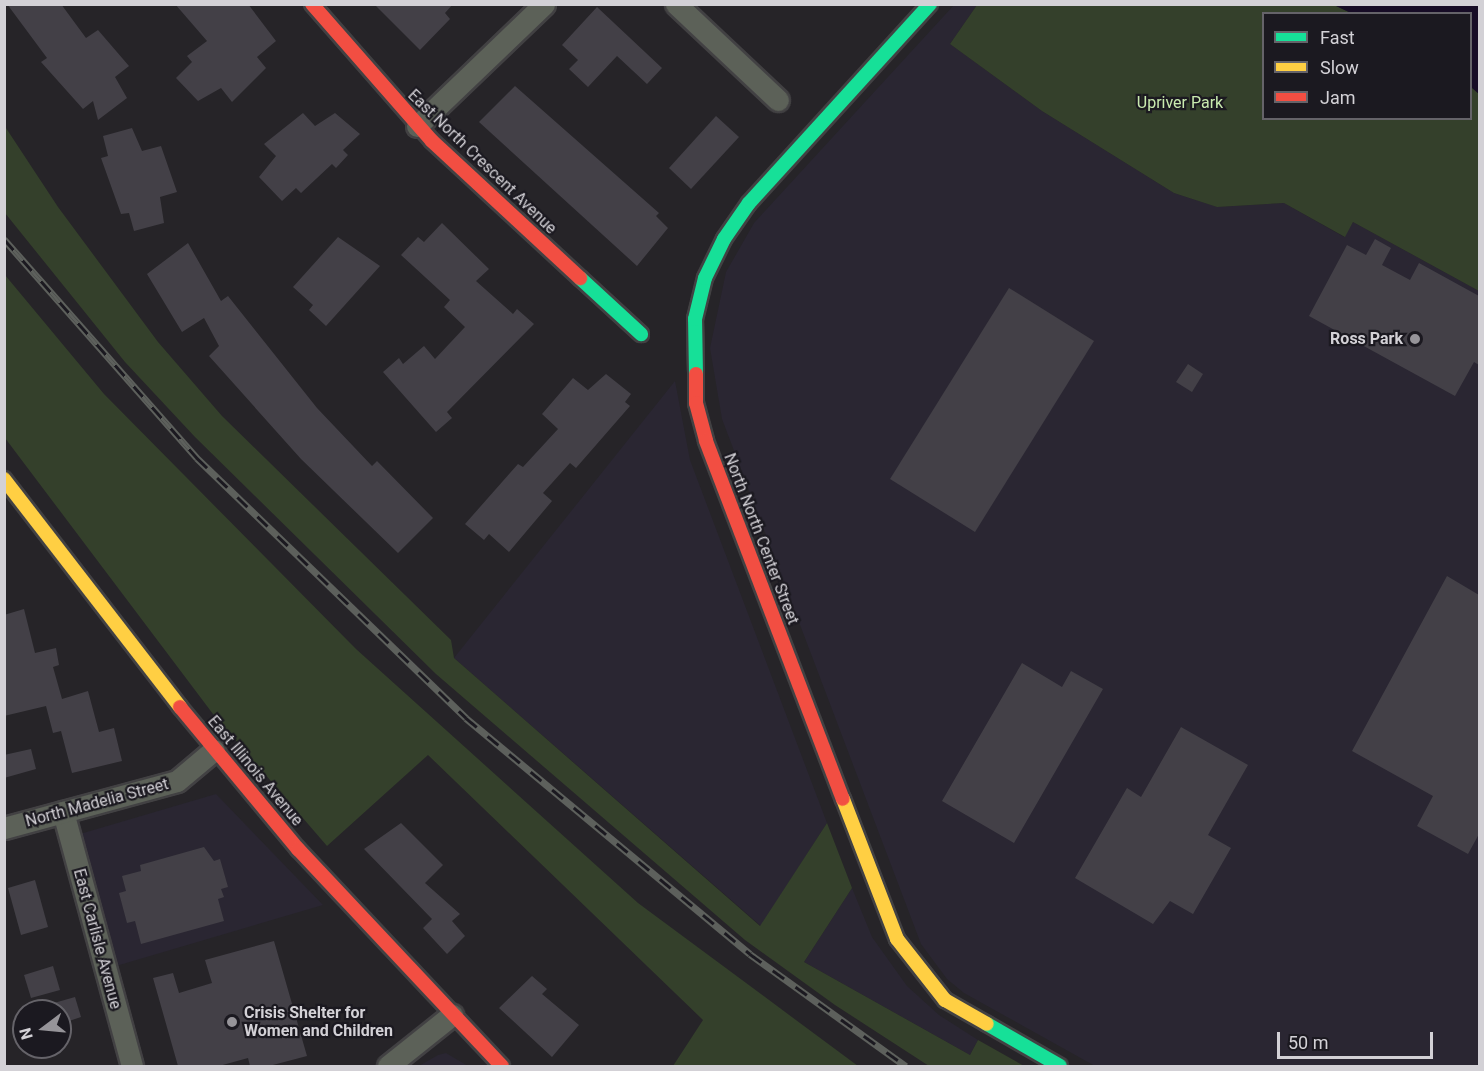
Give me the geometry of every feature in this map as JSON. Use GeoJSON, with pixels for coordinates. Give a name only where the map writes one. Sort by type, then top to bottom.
{"type":"FeatureCollection","features":[{"type":"Feature","properties":{"kind":"street","name":"East North Crescent Avenue"},"geometry":{"type":"LineString","coordinates":[[312,4],[417,126],[641,334]]}},
{"type":"Feature","properties":{"kind":"street"},"geometry":{"type":"LineString","coordinates":[[417,126],[544,4]]}},
{"type":"Feature","properties":{"kind":"street"},"geometry":{"type":"LineString","coordinates":[[676,4],[778,99]]}},
{"type":"Feature","properties":{"kind":"street","name":"North North Center Street"},"geometry":{"type":"LineString","coordinates":[[930,4],[749,203],[724,239],[705,278],[695,319],[696,403],[706,441],[897,939],[945,1000],[1060,1066]]}},
{"type":"Feature","properties":{"kind":"street","name":"East Illinois Avenue"},"geometry":{"type":"LineString","coordinates":[[4,479],[214,750],[452,1015],[502,1066]]}},
{"type":"Feature","properties":{"kind":"street","name":"North Madelia Street"},"geometry":{"type":"LineString","coordinates":[[4,828],[177,781],[214,750]]}},
{"type":"Feature","properties":{"kind":"street","name":"East Carlisle Avenue"},"geometry":{"type":"LineString","coordinates":[[63,812],[132,1066]]}},
{"type":"Feature","properties":{"kind":"street"},"geometry":{"type":"LineString","coordinates":[[388,1066],[452,1015]]}},
{"type":"Feature","properties":{"kind":"shaded area"},"geometry":{"type":"Polygon","coordinates":[[[954,5],[977,5],[950,44],[1042,111],[1174,193],[1217,207],[1284,203],[1344,237],[1353,222],[1479,291],[1479,1066],[1095,1066],[964,993],[947,979],[921,944],[722,419],[710,348],[726,272],[754,223],[954,5]]]}},
{"type":"Feature","properties":{"kind":"shaded area"},"geometry":{"type":"Polygon","coordinates":[[[1334,5],[1479,5],[1479,94],[1472,88],[1472,12],[1349,12],[1334,5]]]}},
{"type":"Feature","properties":{"kind":"shaded area"},"geometry":{"type":"Polygon","coordinates":[[[675,381],[690,460],[827,823],[761,926],[454,658],[675,381]]]}},
{"type":"Feature","properties":{"kind":"shaded area"},"geometry":{"type":"Polygon","coordinates":[[[216,794],[323,905],[116,966],[80,834],[216,794]]]}},
{"type":"Feature","properties":{"kind":"shaded area"},"geometry":{"type":"Polygon","coordinates":[[[852,888],[872,937],[907,986],[939,1015],[978,1040],[970,1055],[804,962],[852,888]]]}},
{"type":"Feature","properties":{"kind":"shaded area"},"geometry":{"type":"Polygon","coordinates":[[[446,1053],[468,1066],[419,1066],[438,1055],[446,1053]]]}},
{"type":"Feature","properties":{"kind":"green space","name":"Upriver Park"},"geometry":{"type":"Polygon","coordinates":[[[977,5],[1334,5],[1349,12],[1262,12],[1262,120],[1472,120],[1472,88],[1479,94],[1479,291],[1353,222],[1345,237],[1284,203],[1217,207],[1174,193],[1042,111],[950,44],[977,5]]]}},
{"type":"Feature","properties":{"kind":"green space"},"geometry":{"type":"Polygon","coordinates":[[[4,125],[58,207],[158,342],[222,416],[451,640],[454,658],[760,926],[827,823],[852,888],[804,962],[970,1055],[978,1040],[1024,1066],[929,1066],[835,1005],[745,940],[436,674],[195,437],[125,362],[5,213],[4,125]]]}},
{"type":"Feature","properties":{"kind":"green space"},"geometry":{"type":"Polygon","coordinates":[[[5,275],[104,394],[356,649],[638,903],[858,1066],[673,1066],[703,1020],[428,755],[327,846],[213,714],[5,438],[5,275]]]}},
{"type":"Feature","properties":{"kind":"building"},"geometry":{"type":"Polygon","coordinates":[[[7,4],[61,4],[86,38],[98,30],[129,66],[115,77],[127,98],[98,120],[93,101],[83,109],[41,62],[47,58],[7,4]]]}},
{"type":"Feature","properties":{"kind":"building"},"geometry":{"type":"Polygon","coordinates":[[[175,4],[248,4],[276,41],[257,57],[266,68],[232,102],[221,88],[198,101],[176,78],[192,62],[187,56],[207,41],[175,4]]]}},
{"type":"Feature","properties":{"kind":"building"},"geometry":{"type":"Polygon","coordinates":[[[374,4],[453,4],[445,13],[450,19],[420,50],[374,4]]]}},
{"type":"Feature","properties":{"kind":"building"},"geometry":{"type":"Polygon","coordinates":[[[597,7],[662,68],[647,84],[617,56],[588,87],[569,69],[578,60],[562,45],[597,7]]]}},
{"type":"Feature","properties":{"kind":"building"},"geometry":{"type":"Polygon","coordinates":[[[515,86],[659,213],[656,216],[668,228],[637,266],[479,122],[515,86]]]}},
{"type":"Feature","properties":{"kind":"building"},"geometry":{"type":"Polygon","coordinates":[[[303,113],[315,126],[335,113],[360,134],[343,150],[348,155],[336,168],[332,164],[301,193],[296,188],[282,201],[259,177],[276,156],[264,144],[303,113]]]}},
{"type":"Feature","properties":{"kind":"building"},"geometry":{"type":"Polygon","coordinates":[[[716,116],[739,137],[691,189],[669,168],[716,116]]]}},
{"type":"Feature","properties":{"kind":"building"},"geometry":{"type":"Polygon","coordinates":[[[132,128],[142,151],[161,146],[177,192],[160,197],[164,223],[134,231],[129,213],[121,214],[101,158],[108,156],[103,136],[132,128]]]}},
{"type":"Feature","properties":{"kind":"building"},"geometry":{"type":"Polygon","coordinates":[[[442,223],[489,269],[476,281],[513,314],[517,309],[534,324],[447,412],[452,418],[436,432],[383,372],[399,358],[403,364],[424,346],[435,359],[465,327],[444,307],[450,300],[401,255],[418,237],[424,242],[442,223]]]}},
{"type":"Feature","properties":{"kind":"building"},"geometry":{"type":"Polygon","coordinates":[[[338,237],[380,266],[326,326],[309,310],[313,305],[293,287],[338,237]]]}},
{"type":"Feature","properties":{"kind":"building","name":"Ross Park"},"geometry":{"type":"Polygon","coordinates":[[[1375,239],[1391,248],[1382,265],[1410,280],[1419,263],[1479,296],[1479,365],[1474,362],[1455,396],[1309,316],[1347,245],[1366,255],[1375,239]]]}},
{"type":"Feature","properties":{"kind":"building"},"geometry":{"type":"Polygon","coordinates":[[[188,243],[221,301],[228,296],[317,408],[372,466],[377,461],[433,518],[398,553],[301,459],[209,356],[219,346],[204,318],[182,332],[147,274],[188,243]]]}},
{"type":"Feature","properties":{"kind":"building"},"geometry":{"type":"Polygon","coordinates":[[[1009,288],[1094,341],[975,532],[890,479],[1009,288]]]}},
{"type":"Feature","properties":{"kind":"building"},"geometry":{"type":"Polygon","coordinates":[[[1188,364],[1203,374],[1192,392],[1176,382],[1188,364]]]}},
{"type":"Feature","properties":{"kind":"building"},"geometry":{"type":"Polygon","coordinates":[[[606,374],[631,394],[625,402],[630,406],[576,468],[570,463],[543,493],[552,501],[509,552],[489,534],[484,540],[465,524],[518,464],[523,467],[558,429],[542,414],[573,378],[588,390],[606,374]]]}},
{"type":"Feature","properties":{"kind":"building"},"geometry":{"type":"Polygon","coordinates":[[[1447,576],[1479,595],[1479,834],[1468,854],[1417,826],[1433,796],[1352,751],[1447,576]]]}},
{"type":"Feature","properties":{"kind":"building"},"geometry":{"type":"Polygon","coordinates":[[[24,609],[35,653],[56,648],[59,665],[53,667],[62,699],[88,691],[99,732],[114,728],[122,761],[72,773],[61,731],[53,733],[46,706],[4,716],[4,615],[24,609]]]}},
{"type":"Feature","properties":{"kind":"building"},"geometry":{"type":"Polygon","coordinates":[[[1022,663],[1062,687],[1071,671],[1103,689],[1014,843],[942,801],[1022,663]]]}},
{"type":"Feature","properties":{"kind":"building"},"geometry":{"type":"Polygon","coordinates":[[[1181,727],[1248,765],[1208,835],[1231,848],[1193,914],[1170,901],[1153,924],[1075,878],[1127,788],[1141,797],[1181,727]]]}},
{"type":"Feature","properties":{"kind":"building"},"geometry":{"type":"Polygon","coordinates":[[[31,749],[36,769],[4,778],[4,755],[31,749]]]}},
{"type":"Feature","properties":{"kind":"building"},"geometry":{"type":"Polygon","coordinates":[[[401,823],[443,865],[425,883],[460,914],[452,921],[465,936],[447,954],[423,928],[432,919],[364,849],[401,823]]]}},
{"type":"Feature","properties":{"kind":"building"},"geometry":{"type":"Polygon","coordinates":[[[204,847],[214,861],[220,859],[228,887],[221,889],[224,897],[218,899],[224,921],[141,944],[135,921],[127,923],[119,893],[126,891],[122,876],[141,871],[140,865],[204,847]]]}},
{"type":"Feature","properties":{"kind":"building"},"geometry":{"type":"Polygon","coordinates":[[[35,880],[48,927],[21,935],[8,888],[35,880]]]}},
{"type":"Feature","properties":{"kind":"building","name":"Crisis Shelter for Women and Children"},"geometry":{"type":"Polygon","coordinates":[[[274,941],[307,1056],[269,1066],[250,1066],[248,1058],[219,1066],[178,1066],[153,978],[173,973],[179,993],[212,983],[205,960],[274,941]]]}},
{"type":"Feature","properties":{"kind":"building"},"geometry":{"type":"Polygon","coordinates":[[[53,966],[60,990],[31,998],[24,975],[53,966]]]}},
{"type":"Feature","properties":{"kind":"building"},"geometry":{"type":"Polygon","coordinates":[[[532,976],[547,989],[542,994],[579,1025],[552,1057],[499,1008],[532,976]]]}},
{"type":"Feature","properties":{"kind":"building"},"geometry":{"type":"Polygon","coordinates":[[[75,997],[81,1017],[72,1020],[72,999],[68,999],[75,997]]]}},
{"type":"Feature","properties":{"kind":"railway"},"geometry":{"type":"LineString","coordinates":[[4,239],[197,458],[466,718],[750,954],[906,1066]]}},
{"type":"Feature","properties":{"kind":"traffic: fast"},"geometry":{"type":"LineString","coordinates":[[696,374],[695,319],[705,278],[724,239],[749,203],[930,4]]}},
{"type":"Feature","properties":{"kind":"traffic: fast"},"geometry":{"type":"LineString","coordinates":[[580,278],[641,334]]}},
{"type":"Feature","properties":{"kind":"traffic: fast"},"geometry":{"type":"LineString","coordinates":[[987,1024],[1060,1066]]}},
{"type":"Feature","properties":{"kind":"traffic: slow"},"geometry":{"type":"LineString","coordinates":[[4,479],[180,707]]}},
{"type":"Feature","properties":{"kind":"traffic: slow"},"geometry":{"type":"LineString","coordinates":[[843,799],[897,939],[945,1000],[987,1024]]}},
{"type":"Feature","properties":{"kind":"traffic: jam"},"geometry":{"type":"LineString","coordinates":[[312,4],[432,141],[580,278]]}},
{"type":"Feature","properties":{"kind":"traffic: jam"},"geometry":{"type":"LineString","coordinates":[[696,374],[696,403],[706,441],[843,799]]}},
{"type":"Feature","properties":{"kind":"traffic: jam"},"geometry":{"type":"LineString","coordinates":[[180,707],[298,849],[502,1066]]}},
{"type":"Feature","properties":{"kind":"place","name":"Ross Park"},"geometry":{"type":"Point","coordinates":[1415,339]}},
{"type":"Feature","properties":{"kind":"place","name":"Crisis Shelter for Women and Children"},"geometry":{"type":"Point","coordinates":[232,1022]}}]}
